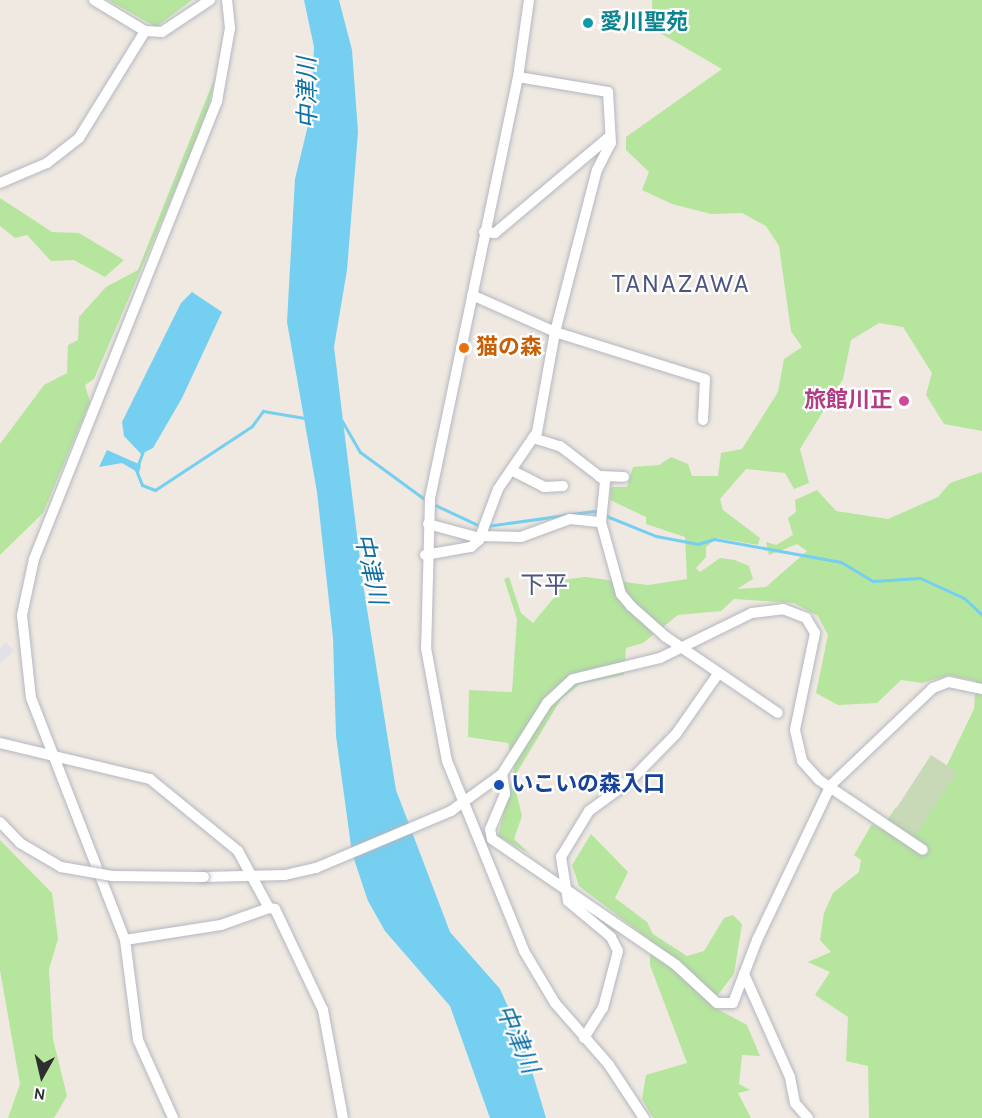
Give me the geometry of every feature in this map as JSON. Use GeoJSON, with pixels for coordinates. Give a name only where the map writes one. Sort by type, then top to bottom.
{"type":"FeatureCollection","features":[{"type":"Feature","properties":{"kind":"street"},"geometry":{"type":"LineString","coordinates":[[94,0],[145,31],[162,32],[210,0]]}},
{"type":"Feature","properties":{"kind":"street"},"geometry":{"type":"LineString","coordinates":[[173,1118],[138,1040],[125,940],[26,677],[25,588],[217,101],[229,38],[227,0]]}},
{"type":"Feature","properties":{"kind":"street"},"geometry":{"type":"LineString","coordinates":[[529,0],[519,77],[484,232],[430,500],[425,555],[432,693],[463,805],[524,951],[584,1038],[644,1118]]}},
{"type":"Feature","properties":{"kind":"street"},"geometry":{"type":"LineString","coordinates":[[0,183],[47,163],[79,138],[145,31]]}},
{"type":"Feature","properties":{"kind":"street"},"geometry":{"type":"LineString","coordinates":[[425,555],[471,547],[481,536],[511,470],[533,438],[555,332],[610,136],[608,92],[519,77]]}},
{"type":"Feature","properties":{"kind":"street"},"geometry":{"type":"LineString","coordinates":[[484,232],[495,233],[610,136]]}},
{"type":"Feature","properties":{"kind":"street"},"geometry":{"type":"LineString","coordinates":[[472,295],[555,332],[705,379],[703,420]]}},
{"type":"Feature","properties":{"kind":"street"},"geometry":{"type":"LineString","coordinates":[[533,438],[560,446],[604,481],[602,515],[621,594],[684,649],[778,713]]}},
{"type":"Feature","properties":{"kind":"street"},"geometry":{"type":"LineString","coordinates":[[511,470],[544,487],[563,486]]}},
{"type":"Feature","properties":{"kind":"street"},"geometry":{"type":"LineString","coordinates":[[599,476],[624,477]]}},
{"type":"Feature","properties":{"kind":"street"},"geometry":{"type":"LineString","coordinates":[[428,524],[481,536],[521,537],[570,519],[602,515]]}},
{"type":"Feature","properties":{"kind":"street"},"geometry":{"type":"LineString","coordinates":[[0,822],[20,843],[61,867],[112,876],[254,877],[316,868],[463,805],[502,774],[547,703],[573,679],[684,649],[752,613],[783,609],[806,618],[815,633],[796,745],[809,772],[923,850]]}},
{"type":"Feature","properties":{"kind":"street"},"geometry":{"type":"LineString","coordinates":[[584,1038],[603,1008],[618,951],[565,891],[561,857],[589,811],[630,781],[676,734],[718,674]]}},
{"type":"Feature","properties":{"kind":"street"},"geometry":{"type":"LineString","coordinates":[[502,774],[505,794],[490,829],[492,839],[676,965],[717,1003],[733,1003],[744,974],[831,785],[933,688],[949,682],[982,689]]}},
{"type":"Feature","properties":{"kind":"street"},"geometry":{"type":"LineString","coordinates":[[0,743],[56,753],[150,779],[219,832],[254,877],[268,908]]}},
{"type":"Feature","properties":{"kind":"street"},"geometry":{"type":"LineString","coordinates":[[125,940],[221,925],[268,908],[275,909],[322,1010],[343,1118]]}},
{"type":"Feature","properties":{"kind":"street"},"geometry":{"type":"LineString","coordinates":[[744,974],[790,1077],[795,1103],[807,1118]]}},
{"type":"Feature","properties":{"kind":"shaded area"},"geometry":{"type":"Polygon","coordinates":[[[6,642],[14,651],[0,663],[0,648],[6,642]]]}},
{"type":"Feature","properties":{"kind":"green space"},"geometry":{"type":"Polygon","coordinates":[[[108,0],[192,0],[156,27],[108,0]]]}},
{"type":"Feature","properties":{"kind":"green space"},"geometry":{"type":"Polygon","coordinates":[[[652,0],[982,0],[982,431],[944,424],[926,395],[932,373],[903,327],[879,323],[851,340],[843,379],[800,449],[809,483],[794,489],[785,473],[746,469],[720,499],[723,510],[760,538],[758,545],[717,538],[706,547],[706,557],[696,568],[700,572],[720,558],[735,560],[749,566],[753,579],[737,589],[766,587],[807,551],[797,544],[769,555],[766,542],[776,545],[793,535],[788,518],[796,512],[795,500],[817,490],[836,511],[888,519],[938,497],[950,483],[982,472],[982,1118],[869,1118],[868,1066],[846,1061],[848,1017],[815,995],[830,972],[808,962],[831,952],[820,940],[824,913],[833,893],[859,872],[861,860],[854,855],[872,824],[881,829],[896,807],[903,812],[947,765],[974,709],[976,681],[949,675],[922,683],[901,680],[877,703],[838,705],[816,693],[828,635],[818,616],[794,603],[734,599],[721,611],[678,615],[643,643],[626,648],[624,675],[580,684],[561,699],[513,779],[522,816],[514,839],[530,854],[498,836],[514,769],[508,743],[468,737],[469,690],[512,692],[517,619],[504,579],[509,577],[521,613],[533,623],[557,594],[561,580],[585,577],[648,585],[687,579],[685,537],[646,524],[646,517],[610,500],[611,487],[627,487],[633,467],[659,465],[671,457],[688,464],[692,476],[718,476],[721,453],[742,449],[778,392],[784,359],[802,347],[791,331],[779,246],[766,226],[742,213],[711,214],[672,204],[642,190],[649,172],[626,150],[626,137],[722,69],[653,29],[652,0]]]}},
{"type":"Feature","properties":{"kind":"green space"},"geometry":{"type":"Polygon","coordinates":[[[222,46],[206,118],[94,379],[85,385],[90,402],[43,513],[0,555],[0,444],[44,385],[67,373],[68,345],[78,340],[79,317],[106,287],[138,270],[215,77],[222,46]]]}},
{"type":"Feature","properties":{"kind":"green space"},"geometry":{"type":"Polygon","coordinates":[[[0,198],[52,232],[79,233],[124,260],[105,277],[74,260],[51,261],[27,235],[15,238],[0,226],[0,198]]]}},
{"type":"Feature","properties":{"kind":"green space"},"geometry":{"type":"Polygon","coordinates":[[[931,755],[957,772],[916,836],[890,819],[931,755]]]}},
{"type":"Feature","properties":{"kind":"green space"},"geometry":{"type":"Polygon","coordinates":[[[591,834],[628,872],[615,898],[647,922],[653,934],[687,956],[704,951],[724,918],[733,915],[742,924],[734,974],[710,1005],[747,1025],[760,1056],[742,1055],[739,1084],[750,1090],[738,1093],[751,1118],[653,1118],[642,1099],[646,1075],[687,1063],[650,965],[650,940],[579,886],[572,865],[591,834]]]}},
{"type":"Feature","properties":{"kind":"green space"},"geometry":{"type":"Polygon","coordinates":[[[0,840],[52,893],[58,939],[49,969],[53,1039],[67,1096],[54,1118],[8,1118],[20,1084],[0,970],[0,840]]]}},
{"type":"Feature","properties":{"kind":"water","name":"中津川"},"geometry":{"type":"Polygon","coordinates":[[[304,0],[339,0],[352,50],[358,132],[347,270],[334,347],[363,584],[396,790],[450,932],[500,989],[522,1038],[546,1118],[490,1118],[450,1006],[385,931],[368,901],[352,853],[336,736],[333,638],[317,492],[287,322],[295,179],[311,113],[314,47],[304,0]]]}},
{"type":"Feature","properties":{"kind":"water"},"geometry":{"type":"Polygon","coordinates":[[[192,292],[222,312],[182,398],[153,448],[141,454],[124,436],[122,422],[181,303],[192,292]]]}},
{"type":"Feature","properties":{"kind":"water"},"geometry":{"type":"Polygon","coordinates":[[[107,450],[141,465],[139,473],[122,463],[99,467],[107,450]]]}},
{"type":"Feature","properties":{"kind":"waterway"},"geometry":{"type":"LineString","coordinates":[[143,451],[136,470],[142,485],[155,490],[252,426],[263,411],[304,418]]}},
{"type":"Feature","properties":{"kind":"waterway"},"geometry":{"type":"LineString","coordinates":[[342,421],[360,452],[427,501]]}},
{"type":"Feature","properties":{"kind":"waterway"},"geometry":{"type":"LineString","coordinates":[[433,504],[480,526]]}},
{"type":"Feature","properties":{"kind":"waterway"},"geometry":{"type":"LineString","coordinates":[[487,526],[594,511],[656,536],[698,544],[714,539],[841,562],[873,581],[920,578],[964,598],[982,615]]}},
{"type":"Feature","properties":{"kind":"place","name":"愛川聖苑"},"geometry":{"type":"Point","coordinates":[588,23]}},
{"type":"Feature","properties":{"kind":"place","name":"猫の森"},"geometry":{"type":"Point","coordinates":[464,348]}},
{"type":"Feature","properties":{"kind":"place","name":"旅館川正"},"geometry":{"type":"Point","coordinates":[904,401]}},
{"type":"Feature","properties":{"kind":"place","name":"いこいの森入口"},"geometry":{"type":"Point","coordinates":[499,785]}},
{"type":"Feature","properties":{"kind":"district","name":"TANAZAWA"},"geometry":{"type":"Point","coordinates":[681,284]}},
{"type":"Feature","properties":{"kind":"district","name":"下平"},"geometry":{"type":"Point","coordinates":[544,586]}}]}
